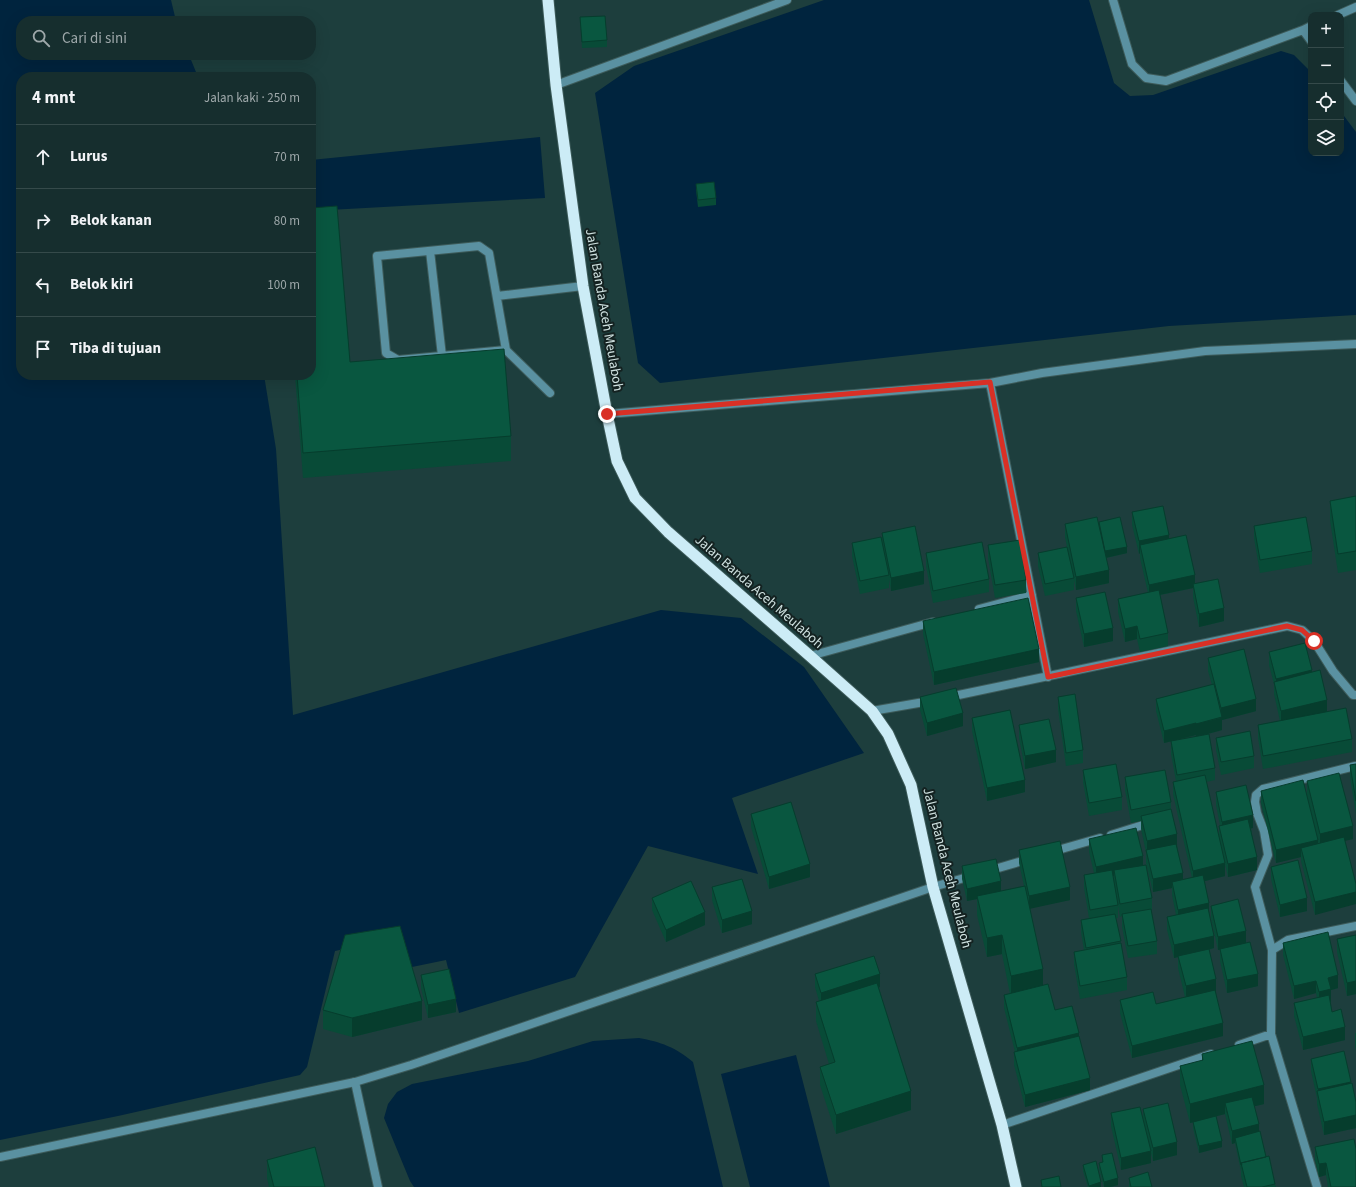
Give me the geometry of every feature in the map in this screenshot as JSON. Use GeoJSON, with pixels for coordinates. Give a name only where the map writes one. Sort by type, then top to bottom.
{"type":"FeatureCollection","features":[{"type":"Feature","properties":{"kind":"highway","name":"Jalan Banda Aceh Meulaboh"},"geometry":{"type":"LineString","coordinates":[[548,0],[556,85],[573,220],[583,286],[617,462],[635,498],[668,532],[872,711],[888,734],[911,785],[933,887],[1002,1125],[1016,1187]]}},
{"type":"Feature","properties":{"kind":"street"},"geometry":{"type":"LineString","coordinates":[[556,85],[787,0]]}},
{"type":"Feature","properties":{"kind":"street"},"geometry":{"type":"LineString","coordinates":[[1113,0],[1132,64],[1146,78],[1166,81],[1308,28]]}},
{"type":"Feature","properties":{"kind":"street"},"geometry":{"type":"LineString","coordinates":[[1344,12],[1356,7]]}},
{"type":"Feature","properties":{"kind":"street"},"geometry":{"type":"LineString","coordinates":[[1303,30],[1308,37]]}},
{"type":"Feature","properties":{"kind":"street"},"geometry":{"type":"LineString","coordinates":[[1343,84],[1356,101]]}},
{"type":"Feature","properties":{"kind":"street"},"geometry":{"type":"LineString","coordinates":[[506,350],[398,360],[386,353],[377,256],[479,246],[489,253],[506,350],[550,393]]}},
{"type":"Feature","properties":{"kind":"street"},"geometry":{"type":"LineString","coordinates":[[430,251],[442,356]]}},
{"type":"Feature","properties":{"kind":"street"},"geometry":{"type":"LineString","coordinates":[[497,296],[583,286]]}},
{"type":"Feature","properties":{"kind":"street"},"geometry":{"type":"LineString","coordinates":[[607,414],[990,382],[1042,373],[1205,351],[1356,344]]}},
{"type":"Feature","properties":{"kind":"street"},"geometry":{"type":"LineString","coordinates":[[990,382],[1048,677]]}},
{"type":"Feature","properties":{"kind":"street"},"geometry":{"type":"LineString","coordinates":[[971,612],[1032,595]]}},
{"type":"Feature","properties":{"kind":"street"},"geometry":{"type":"LineString","coordinates":[[810,656],[940,620]]}},
{"type":"Feature","properties":{"kind":"street"},"geometry":{"type":"LineString","coordinates":[[872,711],[1048,677],[1287,626],[1302,630],[1314,641],[1333,671],[1353,695],[1356,695]]}},
{"type":"Feature","properties":{"kind":"street"},"geometry":{"type":"LineString","coordinates":[[1317,1187],[1271,1034],[1272,950],[1255,888],[1268,855],[1264,831],[1257,813],[1255,802],[1256,795],[1263,789],[1355,766]]}},
{"type":"Feature","properties":{"kind":"street"},"geometry":{"type":"LineString","coordinates":[[0,1157],[355,1082],[419,1062],[933,887],[1146,824]]}},
{"type":"Feature","properties":{"kind":"street"},"geometry":{"type":"LineString","coordinates":[[1272,950],[1288,940],[1356,926]]}},
{"type":"Feature","properties":{"kind":"street"},"geometry":{"type":"LineString","coordinates":[[1234,1046],[1271,1034]]}},
{"type":"Feature","properties":{"kind":"street"},"geometry":{"type":"LineString","coordinates":[[1002,1125],[1219,1052]]}},
{"type":"Feature","properties":{"kind":"street"},"geometry":{"type":"LineString","coordinates":[[355,1082],[378,1187]]}},
{"type":"Feature","properties":{"kind":"water"},"geometry":{"type":"Polygon","coordinates":[[[0,0],[171,0],[175,16],[16,16],[16,60],[191,60],[196,72],[16,72],[16,380],[265,380],[276,449],[293,715],[661,610],[741,618],[804,667],[864,753],[732,798],[758,874],[648,846],[575,977],[459,1013],[446,960],[412,967],[401,936],[335,951],[307,1067],[300,1075],[118,1116],[0,1140],[0,0]]]}},
{"type":"Feature","properties":{"kind":"water"},"geometry":{"type":"Polygon","coordinates":[[[824,0],[1089,0],[1114,83],[1130,96],[1153,95],[1281,51],[1294,55],[1308,69],[1308,156],[1344,156],[1344,116],[1356,132],[1356,315],[1169,326],[660,383],[638,363],[595,93],[634,66],[824,0]]]}},
{"type":"Feature","properties":{"kind":"water"},"geometry":{"type":"Polygon","coordinates":[[[540,137],[545,198],[316,211],[316,159],[540,137]]]}},
{"type":"Feature","properties":{"kind":"water"},"geometry":{"type":"Polygon","coordinates":[[[639,1038],[668,1046],[680,1052],[693,1062],[723,1187],[414,1187],[410,1181],[384,1118],[388,1104],[397,1092],[412,1084],[528,1061],[593,1041],[639,1038]]]}},
{"type":"Feature","properties":{"kind":"water"},"geometry":{"type":"Polygon","coordinates":[[[796,1055],[830,1187],[750,1187],[721,1074],[796,1055]]]}},
{"type":"Feature","properties":{"kind":"building"},"geometry":{"type":"Polygon","coordinates":[[[605,16],[607,40],[582,42],[580,17],[605,16]]]}},
{"type":"Feature","properties":{"kind":"building"},"geometry":{"type":"Polygon","coordinates":[[[714,182],[716,198],[698,200],[696,184],[714,182]]]}},
{"type":"Feature","properties":{"kind":"building"},"geometry":{"type":"Polygon","coordinates":[[[337,206],[350,362],[504,349],[511,436],[303,453],[297,380],[316,380],[316,208],[337,206]]]}},
{"type":"Feature","properties":{"kind":"building"},"geometry":{"type":"Polygon","coordinates":[[[1356,496],[1356,551],[1338,554],[1330,501],[1356,496]]]}},
{"type":"Feature","properties":{"kind":"building"},"geometry":{"type":"Polygon","coordinates":[[[1163,506],[1169,535],[1139,541],[1132,512],[1163,506]]]}},
{"type":"Feature","properties":{"kind":"building"},"geometry":{"type":"Polygon","coordinates":[[[1097,517],[1109,570],[1076,577],[1065,524],[1097,517]]]}},
{"type":"Feature","properties":{"kind":"building"},"geometry":{"type":"Polygon","coordinates":[[[1120,517],[1127,547],[1105,551],[1099,522],[1120,517]]]}},
{"type":"Feature","properties":{"kind":"building"},"geometry":{"type":"Polygon","coordinates":[[[1306,517],[1312,551],[1260,560],[1254,526],[1306,517]]]}},
{"type":"Feature","properties":{"kind":"building"},"geometry":{"type":"Polygon","coordinates":[[[915,526],[924,571],[891,578],[882,533],[915,526]]]}},
{"type":"Feature","properties":{"kind":"building"},"geometry":{"type":"Polygon","coordinates":[[[1186,535],[1195,575],[1149,585],[1140,545],[1186,535]]]}},
{"type":"Feature","properties":{"kind":"building"},"geometry":{"type":"Polygon","coordinates":[[[881,537],[889,575],[860,581],[852,543],[881,537]]]}},
{"type":"Feature","properties":{"kind":"building"},"geometry":{"type":"Polygon","coordinates":[[[1020,540],[1026,580],[995,585],[988,545],[1020,540]]]}},
{"type":"Feature","properties":{"kind":"building"},"geometry":{"type":"Polygon","coordinates":[[[982,542],[989,579],[933,591],[926,553],[982,542]]]}},
{"type":"Feature","properties":{"kind":"building"},"geometry":{"type":"Polygon","coordinates":[[[1067,547],[1074,578],[1045,584],[1038,553],[1067,547]]]}},
{"type":"Feature","properties":{"kind":"building"},"geometry":{"type":"Polygon","coordinates":[[[1218,579],[1224,608],[1199,614],[1193,584],[1218,579]]]}},
{"type":"Feature","properties":{"kind":"building"},"geometry":{"type":"Polygon","coordinates":[[[1159,590],[1168,633],[1140,639],[1137,626],[1125,629],[1118,599],[1159,590]]]}},
{"type":"Feature","properties":{"kind":"building"},"geometry":{"type":"Polygon","coordinates":[[[1105,592],[1113,628],[1084,634],[1076,598],[1105,592]]]}},
{"type":"Feature","properties":{"kind":"building"},"geometry":{"type":"Polygon","coordinates":[[[1028,598],[1039,649],[934,672],[923,621],[1028,598]]]}},
{"type":"Feature","properties":{"kind":"building"},"geometry":{"type":"Polygon","coordinates":[[[1305,643],[1312,670],[1276,679],[1269,652],[1305,643]]]}},
{"type":"Feature","properties":{"kind":"building"},"geometry":{"type":"Polygon","coordinates":[[[1244,649],[1256,699],[1221,708],[1208,658],[1244,649]]]}},
{"type":"Feature","properties":{"kind":"building"},"geometry":{"type":"Polygon","coordinates":[[[1320,670],[1327,700],[1281,711],[1274,682],[1320,670]]]}},
{"type":"Feature","properties":{"kind":"building"},"geometry":{"type":"Polygon","coordinates":[[[1214,684],[1222,717],[1164,731],[1156,699],[1214,684]]]}},
{"type":"Feature","properties":{"kind":"building"},"geometry":{"type":"Polygon","coordinates":[[[956,688],[963,713],[927,723],[920,697],[956,688]]]}},
{"type":"Feature","properties":{"kind":"building"},"geometry":{"type":"Polygon","coordinates":[[[1075,694],[1083,750],[1066,753],[1058,697],[1075,694]]]}},
{"type":"Feature","properties":{"kind":"building"},"geometry":{"type":"Polygon","coordinates":[[[1346,708],[1352,739],[1263,756],[1258,725],[1346,708]]]}},
{"type":"Feature","properties":{"kind":"building"},"geometry":{"type":"Polygon","coordinates":[[[1010,710],[1025,780],[987,788],[972,718],[1010,710]]]}},
{"type":"Feature","properties":{"kind":"building"},"geometry":{"type":"Polygon","coordinates":[[[1049,719],[1056,750],[1025,756],[1019,725],[1049,719]]]}},
{"type":"Feature","properties":{"kind":"building"},"geometry":{"type":"Polygon","coordinates":[[[1250,731],[1254,756],[1221,762],[1216,738],[1250,731]]]}},
{"type":"Feature","properties":{"kind":"building"},"geometry":{"type":"Polygon","coordinates":[[[1209,734],[1215,768],[1177,775],[1171,741],[1209,734]]]}},
{"type":"Feature","properties":{"kind":"building"},"geometry":{"type":"Polygon","coordinates":[[[1116,764],[1122,797],[1089,803],[1083,770],[1116,764]]]}},
{"type":"Feature","properties":{"kind":"building"},"geometry":{"type":"Polygon","coordinates":[[[1356,764],[1356,801],[1350,765],[1356,764]]]}},
{"type":"Feature","properties":{"kind":"building"},"geometry":{"type":"Polygon","coordinates":[[[1165,770],[1171,802],[1131,810],[1125,777],[1165,770]]]}},
{"type":"Feature","properties":{"kind":"building"},"geometry":{"type":"Polygon","coordinates":[[[1339,773],[1353,826],[1320,834],[1307,781],[1339,773]]]}},
{"type":"Feature","properties":{"kind":"building"},"geometry":{"type":"Polygon","coordinates":[[[1205,775],[1225,863],[1193,871],[1173,782],[1205,775]]]}},
{"type":"Feature","properties":{"kind":"building"},"geometry":{"type":"Polygon","coordinates":[[[1303,780],[1318,840],[1276,850],[1261,791],[1303,780]]]}},
{"type":"Feature","properties":{"kind":"building"},"geometry":{"type":"Polygon","coordinates":[[[1246,785],[1253,815],[1222,822],[1216,792],[1246,785]]]}},
{"type":"Feature","properties":{"kind":"building"},"geometry":{"type":"Polygon","coordinates":[[[791,802],[810,864],[769,877],[751,814],[791,802]]]}},
{"type":"Feature","properties":{"kind":"building"},"geometry":{"type":"Polygon","coordinates":[[[1171,809],[1177,834],[1147,841],[1141,816],[1171,809]]]}},
{"type":"Feature","properties":{"kind":"building"},"geometry":{"type":"Polygon","coordinates":[[[1248,819],[1257,857],[1228,864],[1219,826],[1248,819]]]}},
{"type":"Feature","properties":{"kind":"building"},"geometry":{"type":"Polygon","coordinates":[[[1136,828],[1143,856],[1096,867],[1089,839],[1136,828]]]}},
{"type":"Feature","properties":{"kind":"building"},"geometry":{"type":"Polygon","coordinates":[[[1344,837],[1356,884],[1356,892],[1315,902],[1301,848],[1344,837]]]}},
{"type":"Feature","properties":{"kind":"building"},"geometry":{"type":"Polygon","coordinates":[[[1060,841],[1070,887],[1029,896],[1019,850],[1060,841]]]}},
{"type":"Feature","properties":{"kind":"building"},"geometry":{"type":"Polygon","coordinates":[[[1176,844],[1183,873],[1153,879],[1146,850],[1176,844]]]}},
{"type":"Feature","properties":{"kind":"building"},"geometry":{"type":"Polygon","coordinates":[[[996,859],[1001,881],[967,889],[962,866],[996,859]]]}},
{"type":"Feature","properties":{"kind":"building"},"geometry":{"type":"Polygon","coordinates":[[[1298,860],[1307,898],[1280,905],[1271,867],[1298,860]]]}},
{"type":"Feature","properties":{"kind":"building"},"geometry":{"type":"Polygon","coordinates":[[[1146,865],[1152,898],[1120,904],[1114,870],[1146,865]]]}},
{"type":"Feature","properties":{"kind":"building"},"geometry":{"type":"Polygon","coordinates":[[[1112,870],[1118,905],[1090,910],[1084,875],[1112,870]]]}},
{"type":"Feature","properties":{"kind":"building"},"geometry":{"type":"Polygon","coordinates":[[[1203,875],[1209,903],[1178,910],[1172,882],[1203,875]]]}},
{"type":"Feature","properties":{"kind":"building"},"geometry":{"type":"Polygon","coordinates":[[[742,879],[752,911],[722,920],[712,887],[742,879]]]}},
{"type":"Feature","properties":{"kind":"building"},"geometry":{"type":"Polygon","coordinates":[[[691,881],[705,912],[666,930],[652,898],[691,881]]]}},
{"type":"Feature","properties":{"kind":"building"},"geometry":{"type":"Polygon","coordinates":[[[1025,886],[1043,969],[1011,976],[1002,935],[987,938],[977,896],[1025,886]]]}},
{"type":"Feature","properties":{"kind":"building"},"geometry":{"type":"Polygon","coordinates":[[[1238,899],[1246,931],[1218,937],[1211,906],[1238,899]]]}},
{"type":"Feature","properties":{"kind":"building"},"geometry":{"type":"Polygon","coordinates":[[[1208,908],[1214,936],[1174,945],[1167,917],[1208,908]]]}},
{"type":"Feature","properties":{"kind":"building"},"geometry":{"type":"Polygon","coordinates":[[[1151,909],[1157,941],[1128,946],[1122,914],[1151,909]]]}},
{"type":"Feature","properties":{"kind":"building"},"geometry":{"type":"Polygon","coordinates":[[[1115,914],[1121,941],[1086,948],[1081,920],[1115,914]]]}},
{"type":"Feature","properties":{"kind":"building"},"geometry":{"type":"Polygon","coordinates":[[[400,926],[422,1001],[352,1018],[323,1010],[345,935],[400,926]]]}},
{"type":"Feature","properties":{"kind":"building"},"geometry":{"type":"Polygon","coordinates":[[[1328,932],[1338,975],[1328,978],[1331,989],[1319,992],[1316,981],[1294,986],[1283,943],[1328,932]]]}},
{"type":"Feature","properties":{"kind":"building"},"geometry":{"type":"Polygon","coordinates":[[[1356,935],[1356,981],[1347,983],[1337,939],[1356,935]]]}},
{"type":"Feature","properties":{"kind":"building"},"geometry":{"type":"Polygon","coordinates":[[[1250,942],[1258,974],[1227,980],[1220,949],[1250,942]]]}},
{"type":"Feature","properties":{"kind":"building"},"geometry":{"type":"Polygon","coordinates":[[[1121,943],[1127,977],[1080,986],[1074,952],[1121,943]]]}},
{"type":"Feature","properties":{"kind":"building"},"geometry":{"type":"Polygon","coordinates":[[[1209,949],[1216,979],[1186,986],[1178,956],[1209,949]]]}},
{"type":"Feature","properties":{"kind":"building"},"geometry":{"type":"Polygon","coordinates":[[[874,956],[880,974],[821,993],[815,974],[874,956]]]}},
{"type":"Feature","properties":{"kind":"building"},"geometry":{"type":"Polygon","coordinates":[[[449,969],[456,999],[428,1005],[421,975],[449,969]]]}},
{"type":"Feature","properties":{"kind":"building"},"geometry":{"type":"Polygon","coordinates":[[[877,983],[911,1091],[836,1115],[820,1067],[835,1062],[816,1002],[877,983]]]}},
{"type":"Feature","properties":{"kind":"building"},"geometry":{"type":"Polygon","coordinates":[[[1048,984],[1055,1010],[1072,1006],[1079,1033],[1017,1048],[1004,995],[1048,984]]]}},
{"type":"Feature","properties":{"kind":"building"},"geometry":{"type":"Polygon","coordinates":[[[1215,990],[1223,1023],[1132,1046],[1120,1000],[1153,992],[1156,1004],[1215,990]]]}},
{"type":"Feature","properties":{"kind":"building"},"geometry":{"type":"Polygon","coordinates":[[[1329,995],[1332,1012],[1341,1009],[1345,1027],[1303,1037],[1294,1003],[1329,995]]]}},
{"type":"Feature","properties":{"kind":"building"},"geometry":{"type":"Polygon","coordinates":[[[1079,1036],[1090,1078],[1025,1095],[1014,1052],[1079,1036]]]}},
{"type":"Feature","properties":{"kind":"building"},"geometry":{"type":"Polygon","coordinates":[[[1252,1041],[1264,1085],[1190,1104],[1180,1066],[1203,1060],[1202,1054],[1252,1041]]]}},
{"type":"Feature","properties":{"kind":"building"},"geometry":{"type":"Polygon","coordinates":[[[1344,1051],[1351,1082],[1318,1089],[1311,1059],[1344,1051]]]}},
{"type":"Feature","properties":{"kind":"building"},"geometry":{"type":"Polygon","coordinates":[[[1352,1083],[1356,1102],[1356,1115],[1324,1122],[1317,1091],[1352,1083]]]}},
{"type":"Feature","properties":{"kind":"building"},"geometry":{"type":"Polygon","coordinates":[[[1252,1097],[1259,1124],[1232,1131],[1225,1103],[1252,1097]]]}},
{"type":"Feature","properties":{"kind":"building"},"geometry":{"type":"Polygon","coordinates":[[[1168,1103],[1177,1142],[1153,1148],[1143,1109],[1168,1103]]]}},
{"type":"Feature","properties":{"kind":"building"},"geometry":{"type":"Polygon","coordinates":[[[1140,1107],[1151,1151],[1121,1158],[1111,1113],[1140,1107]]]}},
{"type":"Feature","properties":{"kind":"building"},"geometry":{"type":"Polygon","coordinates":[[[1216,1116],[1222,1141],[1199,1146],[1193,1122],[1216,1116]]]}},
{"type":"Feature","properties":{"kind":"building"},"geometry":{"type":"Polygon","coordinates":[[[1260,1131],[1266,1157],[1241,1163],[1241,1165],[1235,1138],[1260,1131]]]}},
{"type":"Feature","properties":{"kind":"building"},"geometry":{"type":"Polygon","coordinates":[[[1354,1139],[1356,1149],[1356,1187],[1331,1187],[1326,1163],[1319,1164],[1315,1147],[1354,1139]]]}},
{"type":"Feature","properties":{"kind":"building"},"geometry":{"type":"Polygon","coordinates":[[[315,1147],[325,1187],[274,1187],[267,1160],[315,1147]]]}},
{"type":"Feature","properties":{"kind":"building"},"geometry":{"type":"Polygon","coordinates":[[[1112,1153],[1118,1178],[1104,1182],[1099,1163],[1103,1162],[1102,1155],[1112,1153]]]}},
{"type":"Feature","properties":{"kind":"building"},"geometry":{"type":"Polygon","coordinates":[[[1269,1156],[1275,1184],[1262,1187],[1247,1187],[1241,1163],[1269,1156]]]}},
{"type":"Feature","properties":{"kind":"building"},"geometry":{"type":"Polygon","coordinates":[[[1096,1161],[1101,1182],[1089,1186],[1083,1165],[1096,1161]]]}},
{"type":"Feature","properties":{"kind":"building"},"geometry":{"type":"Polygon","coordinates":[[[1148,1172],[1152,1187],[1131,1187],[1129,1178],[1148,1172]]]}},
{"type":"Feature","properties":{"kind":"building"},"geometry":{"type":"Polygon","coordinates":[[[1059,1176],[1061,1187],[1042,1187],[1041,1180],[1059,1176]]]}},
{"type":"Feature","properties":{"kind":"route"},"geometry":{"type":"LineString","coordinates":[[607,414],[990,382],[1048,677],[1287,626],[1302,630],[1314,641]]}}]}
